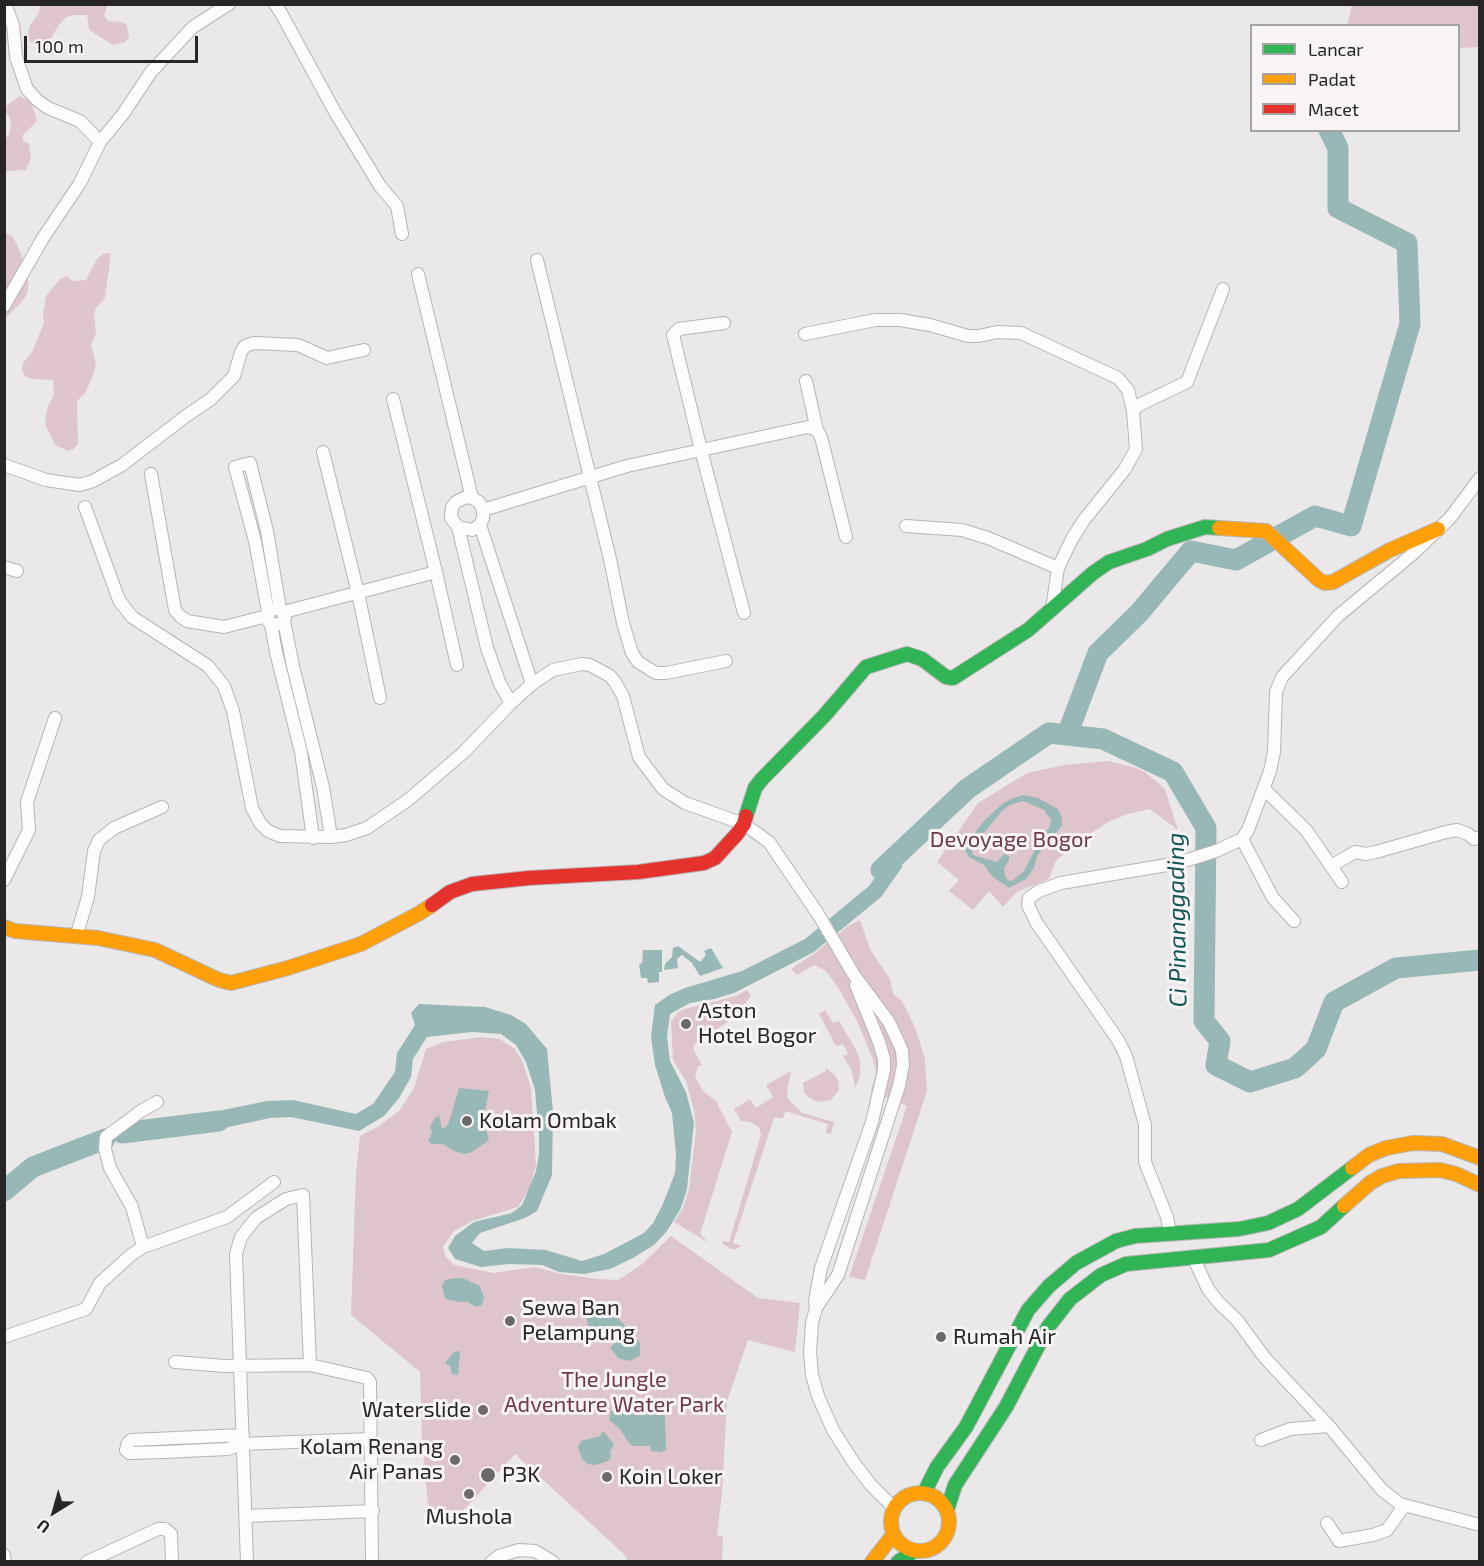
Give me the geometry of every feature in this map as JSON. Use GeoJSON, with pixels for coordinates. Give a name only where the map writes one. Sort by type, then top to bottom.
{"type":"FeatureCollection","features":[{"type":"Feature","properties":{"kind":"street"},"geometry":{"type":"LineString","coordinates":[[5,4],[13,24],[16,57],[27,88],[48,108],[80,121],[100,142]]}},
{"type":"Feature","properties":{"kind":"street"},"geometry":{"type":"LineString","coordinates":[[4,306],[43,238],[85,174],[100,142],[123,114],[151,72],[193,27],[229,4]]}},
{"type":"Feature","properties":{"kind":"street"},"geometry":{"type":"LineString","coordinates":[[275,4],[335,112],[380,186],[397,206],[402,234]]}},
{"type":"Feature","properties":{"kind":"street"},"geometry":{"type":"LineString","coordinates":[[537,260],[610,559],[623,623],[632,652],[638,662],[656,673],[726,661]]}},
{"type":"Feature","properties":{"kind":"street"},"geometry":{"type":"LineString","coordinates":[[418,274],[472,498]]}},
{"type":"Feature","properties":{"kind":"street"},"geometry":{"type":"LineString","coordinates":[[1133,411],[1139,405],[1186,382],[1223,289]]}},
{"type":"Feature","properties":{"kind":"street"},"geometry":{"type":"LineString","coordinates":[[805,334],[875,320],[900,320],[930,325],[968,336],[997,332],[1021,333],[1118,378],[1128,390],[1133,411],[1136,449],[1125,469],[1078,530],[1058,568],[1052,609]]}},
{"type":"Feature","properties":{"kind":"street"},"geometry":{"type":"LineString","coordinates":[[724,323],[679,329],[673,335],[744,613]]}},
{"type":"Feature","properties":{"kind":"street"},"geometry":{"type":"LineString","coordinates":[[4,465],[46,480],[80,485],[93,481],[122,465],[211,399],[234,376],[245,346],[254,343],[298,345],[327,358],[364,350]]}},
{"type":"Feature","properties":{"kind":"street"},"geometry":{"type":"LineString","coordinates":[[806,381],[846,537]]}},
{"type":"Feature","properties":{"kind":"street"},"geometry":{"type":"LineString","coordinates":[[393,399],[457,665]]}},
{"type":"Feature","properties":{"kind":"street"},"geometry":{"type":"LineString","coordinates":[[483,510],[627,466],[808,427],[817,430]]}},
{"type":"Feature","properties":{"kind":"street"},"geometry":{"type":"LineString","coordinates":[[323,452],[358,593],[380,698]]}},
{"type":"Feature","properties":{"kind":"street"},"geometry":{"type":"LineString","coordinates":[[313,838],[301,752],[284,687],[276,616],[271,557],[250,463],[235,466],[258,559],[276,616],[297,682],[308,724],[323,787],[331,837]]}},
{"type":"Feature","properties":{"kind":"street"},"geometry":{"type":"LineString","coordinates":[[151,474],[175,610],[187,621],[224,627],[276,616],[436,572]]}},
{"type":"Feature","properties":{"kind":"street"},"geometry":{"type":"LineString","coordinates":[[1170,1233],[1167,1217],[1145,1162],[1145,1125],[1126,1056],[1118,1040],[1036,922],[1028,905],[1029,898],[1061,883],[1178,863],[1216,852],[1242,839],[1264,789],[1274,752],[1276,692],[1282,677],[1338,616],[1415,552],[1438,529],[1462,503],[1479,478]]}},
{"type":"Feature","properties":{"kind":"street"},"geometry":{"type":"LineString","coordinates":[[458,527],[472,530],[480,525],[483,510],[479,502],[472,498],[460,499],[452,507],[452,518],[458,527],[487,648],[500,684],[511,702]]}},
{"type":"Feature","properties":{"kind":"street"},"geometry":{"type":"LineString","coordinates":[[85,507],[119,600],[132,617],[208,666],[224,686],[233,711],[252,808],[260,823],[268,831],[280,836],[313,838],[346,835],[367,828],[408,800],[463,753],[511,702],[532,684],[553,670],[572,665],[590,665],[610,676],[623,696],[639,758],[663,789],[685,803],[744,824],[760,833],[775,850],[818,914],[854,975],[890,1022],[902,1050],[902,1074],[837,1275],[816,1308],[812,1323],[810,1352],[812,1375],[821,1405],[833,1430],[854,1462],[894,1508]]}},
{"type":"Feature","properties":{"kind":"street"},"geometry":{"type":"LineString","coordinates":[[250,522],[264,519]]}},
{"type":"Feature","properties":{"kind":"street"},"geometry":{"type":"LineString","coordinates":[[480,525],[532,684]]}},
{"type":"Feature","properties":{"kind":"street"},"geometry":{"type":"LineString","coordinates":[[906,526],[962,530],[1058,568]]}},
{"type":"Feature","properties":{"kind":"street"},"geometry":{"type":"LineString","coordinates":[[4,927],[15,931],[108,939],[155,950],[223,982],[236,982],[361,944],[417,914],[450,892],[472,884],[528,878],[638,872],[704,863],[711,861],[720,853],[744,824],[756,788],[762,779],[824,716],[866,667],[908,654],[922,659],[946,677],[953,678],[1004,647],[1041,620],[1093,573],[1109,562],[1188,532],[1212,527],[1269,533],[1319,580],[1329,583],[1390,550],[1438,529]]}},
{"type":"Feature","properties":{"kind":"street"},"geometry":{"type":"LineString","coordinates":[[258,559],[271,557]]}},
{"type":"Feature","properties":{"kind":"street"},"geometry":{"type":"LineString","coordinates":[[4,567],[17,571]]}},
{"type":"Feature","properties":{"kind":"street"},"geometry":{"type":"LineString","coordinates":[[284,687],[297,682]]}},
{"type":"Feature","properties":{"kind":"street"},"geometry":{"type":"LineString","coordinates":[[4,880],[29,830],[27,802],[54,718]]}},
{"type":"Feature","properties":{"kind":"street"},"geometry":{"type":"LineString","coordinates":[[295,726],[308,724]]}},
{"type":"Feature","properties":{"kind":"street"},"geometry":{"type":"LineString","coordinates":[[307,791],[323,787]]}},
{"type":"Feature","properties":{"kind":"street"},"geometry":{"type":"LineString","coordinates":[[1264,789],[1306,830],[1342,882]]}},
{"type":"Feature","properties":{"kind":"street"},"geometry":{"type":"LineString","coordinates":[[76,937],[88,897],[94,851],[99,840],[114,828],[162,807]]}},
{"type":"Feature","properties":{"kind":"street"},"geometry":{"type":"LineString","coordinates":[[1331,866],[1355,852],[1366,854],[1376,852],[1457,830],[1478,840]]}},
{"type":"Feature","properties":{"kind":"street"},"geometry":{"type":"LineString","coordinates":[[1242,839],[1273,898],[1294,921]]}},
{"type":"Feature","properties":{"kind":"street"},"geometry":{"type":"LineString","coordinates":[[816,1308],[815,1300],[821,1268],[872,1122],[884,1070],[884,1059],[879,1042],[855,983],[854,975]]}},
{"type":"Feature","properties":{"kind":"street"},"geometry":{"type":"LineString","coordinates":[[143,1247],[132,1207],[110,1168],[106,1154],[106,1139],[129,1119],[158,1102]]}},
{"type":"Feature","properties":{"kind":"street"},"geometry":{"type":"LineString","coordinates":[[924,1493],[937,1467],[966,1427],[1029,1310],[1049,1286],[1076,1263],[1116,1241],[1135,1236],[1239,1229],[1268,1223],[1298,1209],[1362,1160],[1386,1148],[1413,1143],[1442,1144],[1479,1158]]}},
{"type":"Feature","properties":{"kind":"street"},"geometry":{"type":"LineString","coordinates":[[947,1510],[938,1498],[924,1493],[907,1496],[894,1508],[891,1521],[893,1535],[905,1548],[923,1552],[932,1550],[946,1538],[949,1529],[947,1510],[955,1485],[1006,1407],[1048,1327],[1070,1299],[1101,1275],[1126,1264],[1269,1250],[1307,1235],[1328,1222],[1370,1183],[1382,1176],[1399,1171],[1440,1170],[1456,1174],[1479,1185]]}},
{"type":"Feature","properties":{"kind":"street"},"geometry":{"type":"LineString","coordinates":[[4,1337],[86,1309],[100,1283],[125,1259],[143,1247],[227,1217],[274,1182]]}},
{"type":"Feature","properties":{"kind":"street"},"geometry":{"type":"LineString","coordinates":[[247,1562],[236,1254],[247,1228],[256,1218],[286,1199],[303,1195],[309,1365]]}},
{"type":"Feature","properties":{"kind":"street"},"geometry":{"type":"LineString","coordinates":[[1239,1229],[1241,1254]]}},
{"type":"Feature","properties":{"kind":"street"},"geometry":{"type":"LineString","coordinates":[[1193,1257],[1208,1289],[1219,1304],[1237,1320],[1264,1358],[1329,1426],[1382,1490],[1404,1506],[1479,1525]]}},
{"type":"Feature","properties":{"kind":"street"},"geometry":{"type":"LineString","coordinates":[[175,1362],[240,1366],[309,1365],[369,1379],[373,1511],[372,1562]]}},
{"type":"Feature","properties":{"kind":"street"},"geometry":{"type":"LineString","coordinates":[[1261,1440],[1290,1429],[1329,1426]]}},
{"type":"Feature","properties":{"kind":"street"},"geometry":{"type":"LineString","coordinates":[[242,1439],[228,1449],[129,1453],[126,1450],[131,1440],[242,1439],[371,1439]]}},
{"type":"Feature","properties":{"kind":"street"},"geometry":{"type":"LineString","coordinates":[[1327,1524],[1339,1541],[1373,1535],[1387,1530],[1404,1506]]}},
{"type":"Feature","properties":{"kind":"street"},"geometry":{"type":"LineString","coordinates":[[246,1515],[373,1511]]}},
{"type":"Feature","properties":{"kind":"street"},"geometry":{"type":"LineString","coordinates":[[87,1562],[158,1529],[165,1529],[171,1533],[172,1562]]}},
{"type":"Feature","properties":{"kind":"street"},"geometry":{"type":"LineString","coordinates":[[875,1560],[893,1535]]}},
{"type":"Feature","properties":{"kind":"street"},"geometry":{"type":"LineString","coordinates":[[491,1562],[499,1556],[519,1550],[535,1551],[554,1562]]}},
{"type":"Feature","properties":{"kind":"street"},"geometry":{"type":"LineString","coordinates":[[898,1562],[914,1551]]}},
{"type":"Feature","properties":{"kind":"street"},"geometry":{"type":"LineString","coordinates":[[4,1555],[5,1562]]}},
{"type":"Feature","properties":{"kind":"green space"},"geometry":{"type":"Polygon","coordinates":[[[1352,5],[1479,5],[1479,47],[1460,48],[1460,24],[1347,24],[1352,5]]]}},
{"type":"Feature","properties":{"kind":"green space","name":"Devoyage Bogor"},"geometry":{"type":"Polygon","coordinates":[[[1108,761],[1145,772],[1165,789],[1178,830],[1150,809],[1110,821],[1074,844],[1055,862],[1049,879],[1017,892],[1003,907],[989,891],[973,910],[949,891],[959,880],[937,862],[978,803],[1027,773],[1064,765],[1108,761]]]}},
{"type":"Feature","properties":{"kind":"green space"},"geometry":{"type":"Polygon","coordinates":[[[860,920],[871,951],[890,979],[893,994],[902,1001],[915,1027],[925,1059],[927,1091],[865,1280],[849,1277],[907,1106],[871,1091],[876,1073],[873,1059],[858,1023],[826,971],[814,965],[797,975],[791,969],[848,926],[860,920]]]}},
{"type":"Feature","properties":{"kind":"green space"},"geometry":{"type":"Polygon","coordinates":[[[747,990],[751,995],[745,1004],[747,1008],[693,1046],[702,1065],[698,1066],[695,1077],[704,1092],[716,1101],[732,1132],[700,1234],[709,1243],[674,1222],[683,1208],[689,1189],[696,1130],[694,1111],[686,1081],[673,1060],[671,1022],[678,1012],[685,1009],[736,996],[747,990]]]}},
{"type":"Feature","properties":{"kind":"green space"},"geometry":{"type":"Polygon","coordinates":[[[825,1010],[833,1023],[839,1021],[860,1060],[860,1076],[855,1088],[852,1071],[843,1056],[848,1054],[843,1044],[836,1046],[819,1014],[825,1010]]]}},
{"type":"Feature","properties":{"kind":"green space","name":"The Jungle Adventure Water Park"},"geometry":{"type":"Polygon","coordinates":[[[483,1037],[500,1039],[515,1049],[523,1063],[531,1088],[536,1165],[529,1189],[518,1207],[472,1221],[453,1232],[443,1247],[446,1257],[454,1265],[494,1273],[534,1267],[562,1274],[618,1280],[641,1265],[671,1236],[758,1298],[800,1303],[795,1352],[748,1340],[727,1401],[722,1494],[717,1535],[723,1537],[722,1562],[627,1561],[626,1556],[515,1454],[450,1525],[428,1504],[422,1441],[420,1372],[351,1315],[356,1173],[360,1136],[379,1126],[400,1110],[414,1088],[426,1049],[443,1042],[483,1037]]]}},
{"type":"Feature","properties":{"kind":"green space"},"geometry":{"type":"Polygon","coordinates":[[[825,1067],[835,1075],[839,1090],[831,1100],[817,1102],[804,1092],[803,1083],[826,1071],[825,1067]]]}},
{"type":"Feature","properties":{"kind":"green space"},"geometry":{"type":"Polygon","coordinates":[[[791,1071],[787,1096],[789,1100],[802,1113],[834,1122],[831,1134],[826,1133],[828,1124],[785,1111],[783,1118],[774,1118],[733,1243],[741,1246],[731,1249],[722,1241],[729,1242],[761,1135],[759,1127],[750,1122],[741,1121],[734,1109],[750,1099],[756,1108],[773,1097],[766,1085],[791,1071]]]}},
{"type":"Feature","properties":{"kind":"shaded area"},"geometry":{"type":"Polygon","coordinates":[[[108,4],[104,16],[108,21],[127,25],[129,37],[125,42],[113,45],[89,30],[87,15],[66,17],[52,37],[42,45],[35,45],[30,41],[28,33],[30,25],[39,13],[40,5],[108,4]]]}},
{"type":"Feature","properties":{"kind":"shaded area"},"geometry":{"type":"Polygon","coordinates":[[[20,96],[31,102],[37,121],[23,135],[23,141],[29,144],[31,158],[26,170],[6,171],[4,140],[9,135],[11,126],[6,112],[7,105],[20,96]]]}},
{"type":"Feature","properties":{"kind":"shaded area"},"geometry":{"type":"Polygon","coordinates":[[[4,232],[12,236],[20,251],[28,278],[28,291],[25,298],[5,319],[4,232]]]}},
{"type":"Feature","properties":{"kind":"shaded area"},"geometry":{"type":"Polygon","coordinates":[[[111,253],[105,298],[94,313],[96,334],[91,345],[96,363],[86,392],[77,401],[78,444],[74,449],[68,451],[55,445],[45,424],[47,409],[54,395],[53,380],[32,379],[25,376],[22,370],[23,363],[32,352],[44,323],[46,296],[60,279],[67,276],[72,281],[86,280],[97,259],[103,254],[111,253]]]}},
{"type":"Feature","properties":{"kind":"water"},"geometry":{"type":"Polygon","coordinates":[[[1024,795],[1038,798],[1058,809],[1062,818],[1062,826],[1043,847],[1034,868],[1026,879],[1009,888],[993,877],[984,865],[969,857],[965,850],[966,844],[984,821],[1002,804],[1024,795]],[[1023,801],[1010,805],[1002,811],[975,843],[973,855],[997,862],[1004,854],[1009,856],[1009,861],[1004,868],[1008,880],[1012,881],[1024,871],[1050,826],[1051,820],[1044,810],[1023,801]]]}},
{"type":"Feature","properties":{"kind":"water"},"geometry":{"type":"Polygon","coordinates":[[[890,857],[903,866],[881,897],[814,952],[734,993],[690,1003],[670,1014],[667,1037],[670,1061],[686,1092],[694,1123],[687,1189],[681,1208],[667,1231],[654,1245],[610,1269],[584,1274],[559,1272],[542,1265],[509,1264],[481,1267],[455,1259],[448,1248],[455,1236],[474,1222],[512,1213],[522,1205],[536,1171],[539,1135],[535,1090],[526,1062],[516,1045],[501,1034],[472,1032],[427,1037],[413,1059],[411,1077],[399,1098],[384,1116],[359,1131],[291,1117],[270,1118],[191,1133],[189,1117],[267,1101],[293,1100],[356,1114],[373,1104],[395,1072],[397,1053],[415,1025],[411,1013],[419,1004],[485,1007],[511,1015],[526,1024],[547,1049],[553,1111],[552,1175],[537,1211],[525,1218],[480,1233],[472,1243],[484,1251],[508,1248],[546,1250],[582,1261],[604,1254],[644,1233],[653,1223],[675,1173],[676,1154],[672,1113],[655,1065],[651,1037],[655,1005],[685,988],[742,971],[805,939],[869,886],[890,857]]]}},
{"type":"Feature","properties":{"kind":"water"},"geometry":{"type":"Polygon","coordinates":[[[678,946],[700,962],[706,955],[704,951],[711,948],[723,968],[700,976],[692,963],[682,955],[677,959],[678,968],[664,970],[665,964],[672,957],[673,948],[678,946]]]}},
{"type":"Feature","properties":{"kind":"water"},"geometry":{"type":"Polygon","coordinates":[[[643,950],[662,950],[662,972],[659,972],[659,982],[648,983],[647,978],[641,978],[639,964],[642,963],[643,950]]]}},
{"type":"Feature","properties":{"kind":"water","name":"Kolam Ombak"},"geometry":{"type":"Polygon","coordinates":[[[459,1088],[489,1091],[483,1120],[489,1140],[472,1152],[464,1154],[443,1144],[432,1144],[428,1141],[432,1133],[430,1127],[435,1118],[439,1115],[442,1128],[446,1127],[449,1122],[459,1088]]]}},
{"type":"Feature","properties":{"kind":"water"},"geometry":{"type":"Polygon","coordinates":[[[463,1278],[480,1286],[484,1298],[482,1305],[476,1307],[468,1302],[445,1299],[442,1286],[445,1280],[463,1278]]]}},
{"type":"Feature","properties":{"kind":"water"},"geometry":{"type":"Polygon","coordinates":[[[594,1300],[605,1303],[640,1343],[640,1356],[630,1361],[618,1358],[610,1347],[619,1340],[616,1331],[603,1326],[593,1329],[589,1335],[586,1311],[590,1302],[594,1300]]]}},
{"type":"Feature","properties":{"kind":"water"},"geometry":{"type":"Polygon","coordinates":[[[460,1351],[458,1375],[452,1374],[450,1366],[445,1363],[454,1352],[460,1351]]]}},
{"type":"Feature","properties":{"kind":"water"},"geometry":{"type":"Polygon","coordinates":[[[654,1401],[662,1407],[665,1418],[666,1450],[660,1452],[651,1451],[650,1446],[632,1446],[620,1429],[609,1420],[611,1411],[619,1412],[627,1410],[630,1406],[654,1401]]]}},
{"type":"Feature","properties":{"kind":"water"},"geometry":{"type":"Polygon","coordinates":[[[603,1431],[614,1444],[610,1452],[611,1457],[608,1461],[595,1465],[588,1464],[582,1459],[578,1447],[581,1441],[600,1436],[603,1431]]]}},
{"type":"Feature","properties":{"kind":"waterway"},"geometry":{"type":"LineString","coordinates":[[1067,735],[1098,653],[1139,613],[1191,551],[1236,560],[1315,516],[1351,526],[1410,324],[1407,243],[1338,208],[1338,148],[1330,132]]}},
{"type":"Feature","properties":{"kind":"waterway","name":"Ci Pinanggading"},"geometry":{"type":"LineString","coordinates":[[881,870],[967,789],[1049,733],[1103,739],[1173,772],[1206,828],[1204,1021],[1220,1041],[1216,1065],[1250,1082],[1295,1068],[1316,1049],[1334,1002],[1396,968],[1480,960]]}},
{"type":"Feature","properties":{"kind":"waterway"},"geometry":{"type":"LineString","coordinates":[[122,1133],[219,1121]]}},
{"type":"Feature","properties":{"kind":"waterway"},"geometry":{"type":"LineString","coordinates":[[4,1191],[33,1167],[105,1139]]}},
{"type":"Feature","properties":{"kind":"traffic: fast"},"geometry":{"type":"LineString","coordinates":[[746,816],[755,788],[762,779],[824,716],[866,667],[907,654],[922,659],[946,677],[953,678],[1028,630],[1093,573],[1109,562],[1205,527],[1219,528]]}},
{"type":"Feature","properties":{"kind":"traffic: fast"},"geometry":{"type":"LineString","coordinates":[[924,1493],[937,1467],[966,1427],[1028,1310],[1049,1286],[1076,1263],[1116,1241],[1135,1236],[1239,1229],[1268,1223],[1298,1209],[1352,1168]]}},
{"type":"Feature","properties":{"kind":"traffic: fast"},"geometry":{"type":"LineString","coordinates":[[947,1510],[955,1485],[1006,1407],[1048,1327],[1070,1299],[1101,1275],[1126,1264],[1269,1250],[1321,1227],[1344,1206]]}},
{"type":"Feature","properties":{"kind":"traffic: fast"},"geometry":{"type":"LineString","coordinates":[[898,1562],[914,1551]]}},
{"type":"Feature","properties":{"kind":"traffic: slow"},"geometry":{"type":"LineString","coordinates":[[1219,528],[1266,531],[1325,583],[1333,582],[1390,550],[1438,529]]}},
{"type":"Feature","properties":{"kind":"traffic: slow"},"geometry":{"type":"LineString","coordinates":[[4,927],[15,931],[98,938],[155,950],[219,980],[231,983],[288,968],[361,944],[432,905]]}},
{"type":"Feature","properties":{"kind":"traffic: slow"},"geometry":{"type":"LineString","coordinates":[[1352,1168],[1369,1155],[1386,1148],[1413,1143],[1442,1144],[1480,1158]]}},
{"type":"Feature","properties":{"kind":"traffic: slow"},"geometry":{"type":"LineString","coordinates":[[1344,1206],[1370,1183],[1382,1176],[1399,1171],[1440,1170],[1456,1174],[1480,1185]]}},
{"type":"Feature","properties":{"kind":"traffic: slow"},"geometry":{"type":"LineString","coordinates":[[914,1493],[926,1493],[941,1501],[949,1516],[949,1522],[949,1528],[941,1543],[926,1551],[914,1551],[899,1543],[891,1528],[891,1516],[899,1501],[914,1493]]}},
{"type":"Feature","properties":{"kind":"traffic: slow"},"geometry":{"type":"LineString","coordinates":[[872,1562],[893,1535]]}},
{"type":"Feature","properties":{"kind":"traffic: jam"},"geometry":{"type":"LineString","coordinates":[[432,905],[450,892],[472,884],[529,878],[638,872],[704,863],[715,858],[737,834],[746,816]]}},
{"type":"Feature","properties":{"kind":"place","name":"Aston Hotel Bogor"},"geometry":{"type":"Point","coordinates":[686,1024]}},
{"type":"Feature","properties":{"kind":"place","name":"Kolam Ombak"},"geometry":{"type":"Point","coordinates":[467,1121]}},
{"type":"Feature","properties":{"kind":"place","name":"Sewa Ban Pelampung"},"geometry":{"type":"Point","coordinates":[510,1321]}},
{"type":"Feature","properties":{"kind":"place","name":"Rumah Air"},"geometry":{"type":"Point","coordinates":[941,1337]}},
{"type":"Feature","properties":{"kind":"place","name":"Waterslide"},"geometry":{"type":"Point","coordinates":[483,1410]}},
{"type":"Feature","properties":{"kind":"place","name":"Kolam Renang Air Panas"},"geometry":{"type":"Point","coordinates":[455,1460]}},
{"type":"Feature","properties":{"kind":"place","name":"P3K"},"geometry":{"type":"Point","coordinates":[488,1475]}},
{"type":"Feature","properties":{"kind":"place","name":"Koin Loker"},"geometry":{"type":"Point","coordinates":[607,1477]}},
{"type":"Feature","properties":{"kind":"place","name":"Mushola"},"geometry":{"type":"Point","coordinates":[469,1494]}}]}
